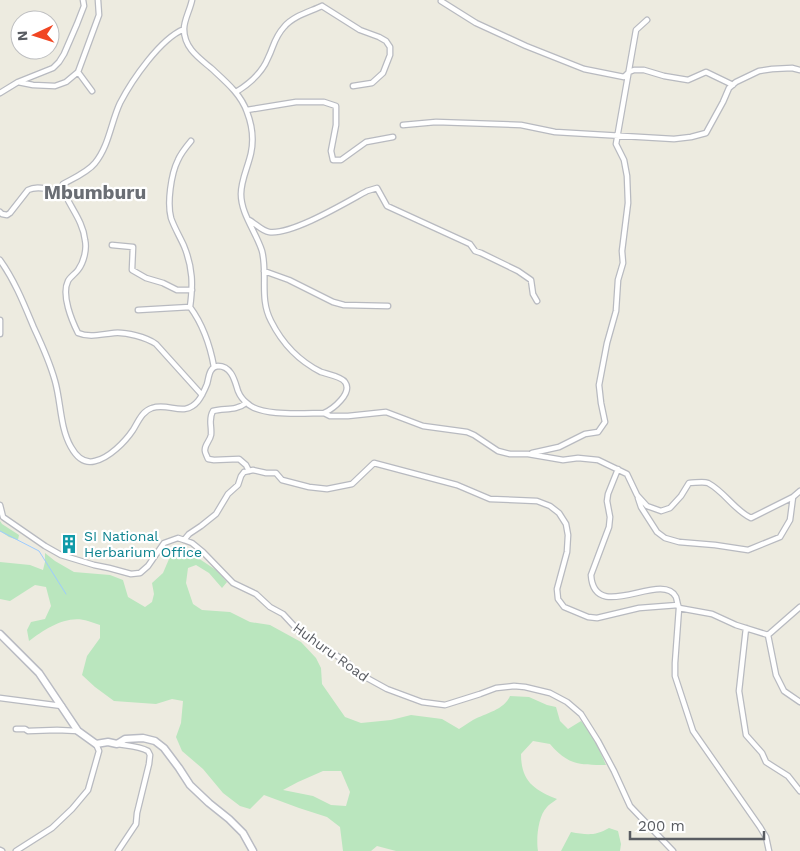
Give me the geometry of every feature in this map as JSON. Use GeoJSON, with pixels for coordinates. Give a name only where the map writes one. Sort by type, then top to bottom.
{"type":"FeatureCollection","features":[{"type":"Feature","properties":{"kind":"street"},"geometry":{"type":"LineString","coordinates":[[0,93],[18,82],[53,68],[59,62],[77,24],[84,6],[84,0]]}},
{"type":"Feature","properties":{"kind":"street"},"geometry":{"type":"LineString","coordinates":[[18,82],[55,86],[66,82],[78,72],[99,15],[98,0]]}},
{"type":"Feature","properties":{"kind":"street"},"geometry":{"type":"LineString","coordinates":[[192,0],[184,29],[189,46],[194,54],[212,68],[236,92],[246,110],[252,129],[251,152],[242,182],[241,193],[242,201],[262,252],[266,312],[283,341],[299,358],[322,372],[346,382],[346,394],[329,411],[324,413],[269,412],[256,409],[246,403],[241,397],[234,378],[226,368],[222,366],[214,368]]}},
{"type":"Feature","properties":{"kind":"street"},"geometry":{"type":"LineString","coordinates":[[322,6],[323,0]]}},
{"type":"Feature","properties":{"kind":"street"},"geometry":{"type":"LineString","coordinates":[[442,1],[476,23],[526,46],[584,69],[624,77],[634,70],[644,70],[688,80],[706,72],[733,85]]}},
{"type":"Feature","properties":{"kind":"street"},"geometry":{"type":"LineString","coordinates":[[236,92],[257,76],[268,59],[275,40],[285,26],[299,16],[322,6]]}},
{"type":"Feature","properties":{"kind":"street"},"geometry":{"type":"LineString","coordinates":[[322,6],[360,30],[386,41],[390,47],[390,54],[383,73],[372,83],[353,86]]}},
{"type":"Feature","properties":{"kind":"street"},"geometry":{"type":"LineString","coordinates":[[528,454],[559,447],[585,434],[598,432],[605,422],[599,385],[607,343],[616,311],[618,280],[623,263],[622,251],[628,203],[627,176],[624,160],[616,144],[636,30],[647,20]]}},
{"type":"Feature","properties":{"kind":"street"},"geometry":{"type":"LineString","coordinates":[[184,29],[169,38],[138,74],[120,104],[106,141],[94,164],[63,184],[62,189],[86,239],[83,261],[78,271],[68,282],[66,293],[67,303],[78,333],[91,336],[116,332],[149,339],[156,344],[202,395]]}},
{"type":"Feature","properties":{"kind":"street"},"geometry":{"type":"LineString","coordinates":[[403,125],[436,122],[521,125],[555,132],[674,139],[691,137],[706,133],[729,88],[736,82],[759,71],[792,68],[800,70]]}},
{"type":"Feature","properties":{"kind":"street"},"geometry":{"type":"LineString","coordinates":[[78,72],[92,91]]}},
{"type":"Feature","properties":{"kind":"street"},"geometry":{"type":"LineString","coordinates":[[246,110],[296,102],[324,102],[336,106],[336,125],[331,151],[333,160],[341,160],[366,142],[393,137]]}},
{"type":"Feature","properties":{"kind":"street"},"geometry":{"type":"LineString","coordinates":[[0,260],[18,289],[44,350],[54,380],[66,436],[70,446],[79,458],[90,462],[96,461],[110,453],[121,445],[140,418],[149,409],[161,406],[178,410],[193,406],[202,395],[214,368],[206,334],[190,307],[192,273],[185,248],[171,217],[170,198],[170,188],[178,161],[191,140]]}},
{"type":"Feature","properties":{"kind":"street"},"geometry":{"type":"LineString","coordinates":[[0,212],[7,215],[10,213],[31,188],[62,189]]}},
{"type":"Feature","properties":{"kind":"street"},"geometry":{"type":"LineString","coordinates":[[249,220],[267,232],[278,232],[296,227],[377,188],[387,206],[470,244],[475,251],[518,271],[531,280],[533,294],[537,302]]}},
{"type":"Feature","properties":{"kind":"street"},"geometry":{"type":"LineString","coordinates":[[112,245],[133,247],[132,270],[146,278],[177,290],[192,290]]}},
{"type":"Feature","properties":{"kind":"street"},"geometry":{"type":"LineString","coordinates":[[264,271],[289,280],[333,302],[388,306]]}},
{"type":"Feature","properties":{"kind":"street"},"geometry":{"type":"LineString","coordinates":[[138,310],[190,307]]}},
{"type":"Feature","properties":{"kind":"street"},"geometry":{"type":"LineString","coordinates":[[0,320],[0,334]]}},
{"type":"Feature","properties":{"kind":"street"},"geometry":{"type":"LineString","coordinates":[[246,403],[236,409],[213,411],[210,422],[211,436],[205,447],[205,452],[208,459],[239,458],[249,471]]}},
{"type":"Feature","properties":{"kind":"street"},"geometry":{"type":"LineString","coordinates":[[324,413],[330,416],[339,416],[386,412],[423,426],[467,432],[498,451],[510,454],[528,454],[562,460],[578,458],[598,460],[627,474],[641,507],[657,532],[665,538],[679,542],[748,550],[780,537],[790,520],[793,497]]}},
{"type":"Feature","properties":{"kind":"street"},"geometry":{"type":"LineString","coordinates":[[0,505],[3,517],[60,555],[131,574],[140,573],[148,566],[164,543],[178,538],[184,540],[189,534],[216,514],[228,494],[238,485],[244,472],[253,470],[266,474],[276,473],[282,480],[309,487],[327,489],[352,484],[374,463],[457,485],[490,499],[537,501],[550,506],[559,513],[566,524],[568,535],[567,552],[557,589],[558,599],[564,607],[588,617],[597,618],[639,608],[679,606],[712,614],[736,625],[768,635]]}},
{"type":"Feature","properties":{"kind":"street"},"geometry":{"type":"LineString","coordinates":[[618,469],[608,494],[609,527],[591,575],[594,588],[599,595],[607,597],[654,590],[665,590],[671,592],[676,597],[679,606],[674,663],[675,676],[693,731],[760,827],[766,837],[769,851]]}},
{"type":"Feature","properties":{"kind":"street"},"geometry":{"type":"LineString","coordinates":[[637,496],[647,506],[661,511],[670,508],[689,483],[707,482],[728,498],[742,514],[751,518],[793,497],[800,491]]}},
{"type":"Feature","properties":{"kind":"street","name":"Huhuru Road"},"geometry":{"type":"LineString","coordinates":[[184,540],[192,543],[203,552],[233,583],[256,594],[270,607],[282,614],[296,628],[349,664],[356,672],[387,689],[422,702],[445,704],[496,688],[525,686],[550,693],[567,702],[586,720],[614,771],[630,806],[673,851]]}},
{"type":"Feature","properties":{"kind":"street"},"geometry":{"type":"LineString","coordinates":[[768,635],[800,607]]}},
{"type":"Feature","properties":{"kind":"street"},"geometry":{"type":"LineString","coordinates":[[746,628],[739,692],[746,735],[762,753],[766,762],[788,776],[800,791]]}},
{"type":"Feature","properties":{"kind":"street"},"geometry":{"type":"LineString","coordinates":[[0,634],[39,673],[78,731],[96,744],[99,751],[88,790],[52,828],[16,851]]}},
{"type":"Feature","properties":{"kind":"street"},"geometry":{"type":"LineString","coordinates":[[768,635],[776,675],[784,691],[800,702]]}},
{"type":"Feature","properties":{"kind":"street"},"geometry":{"type":"LineString","coordinates":[[0,698],[62,706]]}},
{"type":"Feature","properties":{"kind":"street"},"geometry":{"type":"LineString","coordinates":[[16,729],[28,731],[78,731]]}},
{"type":"Feature","properties":{"kind":"street"},"geometry":{"type":"LineString","coordinates":[[117,744],[125,739],[142,738],[155,741],[164,748],[190,785],[230,819],[243,833],[253,851]]}},
{"type":"Feature","properties":{"kind":"street"},"geometry":{"type":"LineString","coordinates":[[96,744],[108,742],[141,747],[148,751],[150,755],[150,764],[137,813],[136,824],[118,851]]}},
{"type":"Feature","properties":{"kind":"green space"},"geometry":{"type":"Polygon","coordinates":[[[0,521],[19,535],[18,540],[0,531],[0,521]]]}},
{"type":"Feature","properties":{"kind":"green space"},"geometry":{"type":"Polygon","coordinates":[[[186,550],[216,570],[227,582],[222,588],[209,573],[196,565],[188,568],[186,583],[193,604],[202,610],[230,612],[250,622],[270,625],[301,642],[316,658],[321,668],[322,684],[345,717],[361,723],[391,720],[411,715],[442,719],[459,729],[504,705],[510,696],[529,697],[556,707],[560,721],[568,729],[581,721],[592,734],[606,765],[581,764],[569,760],[550,744],[533,741],[521,754],[523,771],[530,783],[542,792],[557,799],[548,806],[542,816],[537,840],[538,851],[396,851],[377,846],[371,851],[343,851],[340,827],[327,817],[264,795],[250,809],[240,806],[223,793],[203,769],[182,751],[176,737],[181,723],[183,701],[172,699],[156,704],[114,701],[82,675],[87,656],[100,638],[100,625],[90,621],[72,619],[49,628],[29,641],[27,630],[31,622],[45,619],[51,606],[46,587],[35,585],[10,601],[0,599],[0,562],[30,565],[43,570],[45,553],[74,572],[110,575],[123,580],[128,597],[145,607],[152,602],[154,594],[152,583],[163,573],[174,551],[186,550]],[[323,771],[283,790],[313,796],[331,805],[346,806],[350,792],[341,771],[323,771]]]}},
{"type":"Feature","properties":{"kind":"green space"},"geometry":{"type":"Polygon","coordinates":[[[609,828],[618,831],[621,844],[620,851],[561,851],[571,832],[591,834],[609,828]]]}},
{"type":"Feature","properties":{"kind":"waterway"},"geometry":{"type":"LineString","coordinates":[[0,531],[39,551],[66,594]]}},
{"type":"Feature","properties":{"kind":"place","name":"SI National Herbarium Office"},"geometry":{"type":"Point","coordinates":[69,544]}},
{"type":"Feature","properties":{"kind":"district","name":"Mbumburu"},"geometry":{"type":"Point","coordinates":[95,192]}}]}
